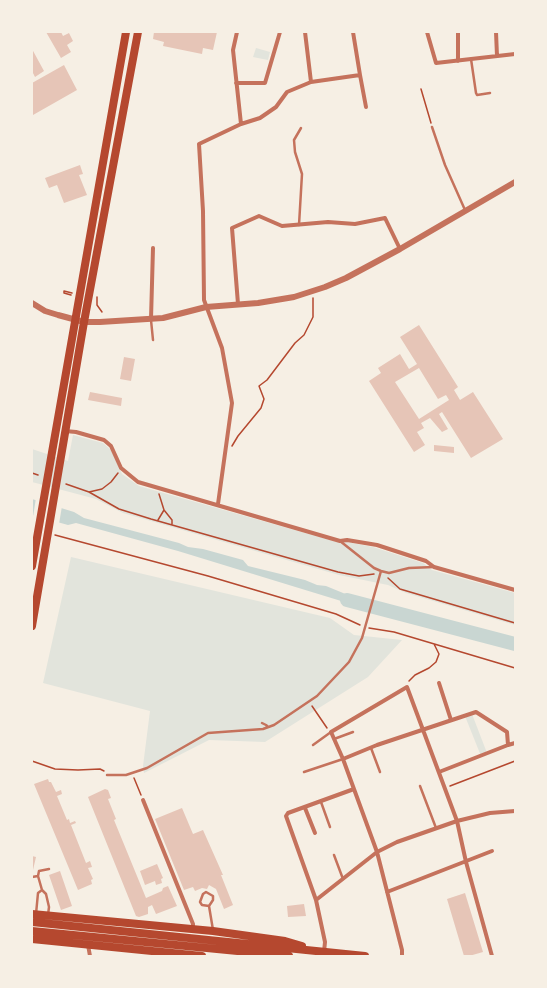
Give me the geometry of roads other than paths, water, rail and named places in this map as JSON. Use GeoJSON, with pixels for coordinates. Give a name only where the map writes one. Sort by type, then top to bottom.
{"type":"FeatureCollection","features":[{"type":"Feature","properties":{"kind":"highway"},"geometry":{"type":"LineString","coordinates":[[32,566],[126,32]]}},
{"type":"Feature","properties":{"kind":"highway"},"geometry":{"type":"LineString","coordinates":[[32,626],[84,322],[138,32]]}},
{"type":"Feature","properties":{"kind":"highway"},"geometry":{"type":"LineString","coordinates":[[34,914],[213,931],[285,941],[324,952]]}},
{"type":"Feature","properties":{"kind":"highway"},"geometry":{"type":"LineString","coordinates":[[32,922],[118,935],[289,956]]}},
{"type":"Feature","properties":{"kind":"highway"},"geometry":{"type":"LineString","coordinates":[[32,931],[118,935],[366,956]]}},
{"type":"Feature","properties":{"kind":"highway"},"geometry":{"type":"LineString","coordinates":[[32,939],[202,956]]}},
{"type":"Feature","properties":{"kind":"street"},"geometry":{"type":"LineString","coordinates":[[237,32],[233,50],[241,124]]}},
{"type":"Feature","properties":{"kind":"street"},"geometry":{"type":"LineString","coordinates":[[236,83],[265,83],[280,32]]}},
{"type":"Feature","properties":{"kind":"street"},"geometry":{"type":"LineString","coordinates":[[305,32],[312,82]]}},
{"type":"Feature","properties":{"kind":"street"},"geometry":{"type":"LineString","coordinates":[[353,32],[366,107]]}},
{"type":"Feature","properties":{"kind":"street"},"geometry":{"type":"LineString","coordinates":[[427,32],[436,63],[515,54]]}},
{"type":"Feature","properties":{"kind":"street"},"geometry":{"type":"LineString","coordinates":[[458,32],[458,60]]}},
{"type":"Feature","properties":{"kind":"street"},"geometry":{"type":"LineString","coordinates":[[496,32],[497,56]]}},
{"type":"Feature","properties":{"kind":"street"},"geometry":{"type":"LineString","coordinates":[[218,504],[232,403],[222,348],[206,307],[202,290],[203,211],[199,144],[241,124],[260,118],[276,107],[287,92],[312,82],[360,75]]}},
{"type":"Feature","properties":{"kind":"street"},"geometry":{"type":"LineString","coordinates":[[32,303],[44,312],[84,322],[106,322],[151,319],[206,307],[276,300],[312,292],[331,285],[400,249],[515,182]]}},
{"type":"Feature","properties":{"kind":"street"},"geometry":{"type":"LineString","coordinates":[[238,304],[232,228],[259,216],[282,226],[328,222],[355,224],[385,218],[400,249]]}},
{"type":"Feature","properties":{"kind":"street"},"geometry":{"type":"LineString","coordinates":[[151,319],[153,248]]}},
{"type":"Feature","properties":{"kind":"street"},"geometry":{"type":"LineString","coordinates":[[66,431],[104,440],[111,446],[121,468],[138,482],[218,504],[340,541],[377,545],[426,561],[434,567],[515,590]]}},
{"type":"Feature","properties":{"kind":"street"},"geometry":{"type":"LineString","coordinates":[[439,683],[452,720]]}},
{"type":"Feature","properties":{"kind":"street"},"geometry":{"type":"LineString","coordinates":[[402,956],[402,950],[377,852],[331,732],[408,687],[457,821],[466,862],[492,956]]}},
{"type":"Feature","properties":{"kind":"street"},"geometry":{"type":"LineString","coordinates":[[343,760],[371,748],[476,712],[507,732],[508,745]]}},
{"type":"Feature","properties":{"kind":"street"},"geometry":{"type":"LineString","coordinates":[[438,772],[515,743]]}},
{"type":"Feature","properties":{"kind":"street"},"geometry":{"type":"LineString","coordinates":[[324,952],[325,942],[316,900],[286,816],[288,813],[354,789]]}},
{"type":"Feature","properties":{"kind":"street"},"geometry":{"type":"LineString","coordinates":[[143,800],[193,924],[193,929]]}},
{"type":"Feature","properties":{"kind":"street"},"geometry":{"type":"LineString","coordinates":[[305,808],[315,833]]}},
{"type":"Feature","properties":{"kind":"street"},"geometry":{"type":"LineString","coordinates":[[316,900],[377,852],[457,821],[490,813],[515,811]]}},
{"type":"Feature","properties":{"kind":"street"},"geometry":{"type":"LineString","coordinates":[[387,892],[492,851]]}},
{"type":"Feature","properties":{"kind":"street"},"geometry":{"type":"LineString","coordinates":[[88,945],[90,956]]}},
{"type":"Feature","properties":{"kind":"lane"},"geometry":{"type":"LineString","coordinates":[[471,59],[477,95],[490,93]]}},
{"type":"Feature","properties":{"kind":"lane"},"geometry":{"type":"LineString","coordinates":[[432,127],[445,165],[465,210]]}},
{"type":"Feature","properties":{"kind":"lane"},"geometry":{"type":"LineString","coordinates":[[299,225],[302,174],[295,152],[294,140],[301,128]]}},
{"type":"Feature","properties":{"kind":"lane"},"geometry":{"type":"LineString","coordinates":[[151,319],[153,340]]}},
{"type":"Feature","properties":{"kind":"lane"},"geometry":{"type":"LineString","coordinates":[[340,541],[350,547],[374,568],[381,572],[389,573],[409,568],[434,567]]}},
{"type":"Feature","properties":{"kind":"lane"},"geometry":{"type":"LineString","coordinates":[[107,775],[126,776],[147,768],[208,733],[268,727],[274,725],[317,696],[349,662],[362,638],[381,572]]}},
{"type":"Feature","properties":{"kind":"lane"},"geometry":{"type":"LineString","coordinates":[[262,723],[266,724],[268,727]]}},
{"type":"Feature","properties":{"kind":"lane"},"geometry":{"type":"LineString","coordinates":[[313,745],[331,732]]}},
{"type":"Feature","properties":{"kind":"lane"},"geometry":{"type":"LineString","coordinates":[[334,739],[353,732]]}},
{"type":"Feature","properties":{"kind":"lane"},"geometry":{"type":"LineString","coordinates":[[371,748],[380,772]]}},
{"type":"Feature","properties":{"kind":"lane"},"geometry":{"type":"LineString","coordinates":[[304,772],[343,760]]}},
{"type":"Feature","properties":{"kind":"lane"},"geometry":{"type":"LineString","coordinates":[[420,786],[436,828]]}},
{"type":"Feature","properties":{"kind":"lane"},"geometry":{"type":"LineString","coordinates":[[321,802],[330,827]]}},
{"type":"Feature","properties":{"kind":"lane"},"geometry":{"type":"LineString","coordinates":[[334,855],[344,879]]}},
{"type":"Feature","properties":{"kind":"lane"},"geometry":{"type":"LineString","coordinates":[[48,915],[49,907],[46,894],[42,890],[38,876],[39,872],[49,869]]}},
{"type":"Feature","properties":{"kind":"lane"},"geometry":{"type":"LineString","coordinates":[[32,877],[38,876]]}},
{"type":"Feature","properties":{"kind":"lane"},"geometry":{"type":"LineString","coordinates":[[34,914],[38,893],[42,890]]}},
{"type":"Feature","properties":{"kind":"lane"},"geometry":{"type":"LineString","coordinates":[[209,906],[202,905],[200,902],[203,894],[206,892],[213,896],[213,900],[209,906],[213,931]]}},
{"type":"Feature","properties":{"kind":"waterway"},"geometry":{"type":"LineString","coordinates":[[347,600],[515,644]]}}]}
